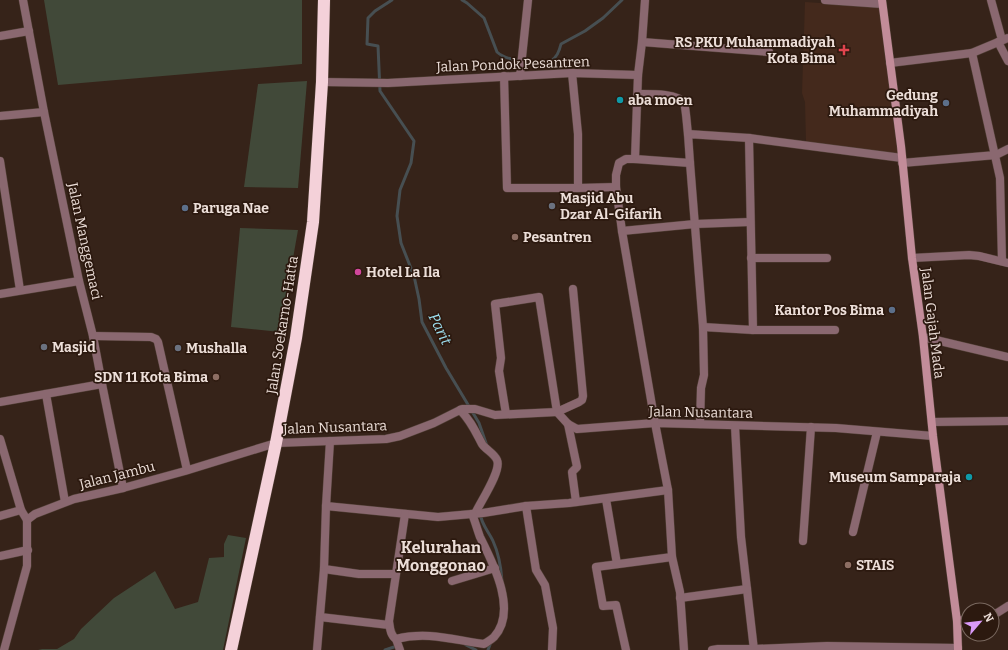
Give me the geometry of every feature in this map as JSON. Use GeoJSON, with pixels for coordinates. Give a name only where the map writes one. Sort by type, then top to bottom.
{"type":"FeatureCollection","features":[{"type":"Feature","properties":{"kind":"highway","name":"Jalan Soekarno-Hatta"},"geometry":{"type":"LineString","coordinates":[[231,650],[276,442],[296,338],[313,222],[322,82],[324,0]]}},
{"type":"Feature","properties":{"kind":"main road","name":"Jalan Gajah Mada"},"geometry":{"type":"LineString","coordinates":[[882,2],[902,160],[912,258],[923,337],[933,436],[957,621],[958,649]]}},
{"type":"Feature","properties":{"kind":"street","name":"Jalan Manggemaci"},"geometry":{"type":"LineString","coordinates":[[23,0],[44,112],[79,281],[94,336],[123,488]]}},
{"type":"Feature","properties":{"kind":"street"},"geometry":{"type":"LineString","coordinates":[[520,76],[528,0]]}},
{"type":"Feature","properties":{"kind":"street"},"geometry":{"type":"LineString","coordinates":[[635,159],[638,75],[642,42],[644,0]]}},
{"type":"Feature","properties":{"kind":"street"},"geometry":{"type":"LineString","coordinates":[[825,0],[882,2]]}},
{"type":"Feature","properties":{"kind":"street"},"geometry":{"type":"LineString","coordinates":[[991,0],[1008,61]]}},
{"type":"Feature","properties":{"kind":"street"},"geometry":{"type":"LineString","coordinates":[[0,36],[29,30]]}},
{"type":"Feature","properties":{"kind":"street"},"geometry":{"type":"LineString","coordinates":[[890,63],[972,53],[1003,40]]}},
{"type":"Feature","properties":{"kind":"street"},"geometry":{"type":"LineString","coordinates":[[642,42],[769,52]]}},
{"type":"Feature","properties":{"kind":"street"},"geometry":{"type":"LineString","coordinates":[[912,258],[969,255],[1005,262],[1004,178],[996,155],[972,53]]}},
{"type":"Feature","properties":{"kind":"street"},"geometry":{"type":"LineString","coordinates":[[572,73],[578,134],[578,188]]}},
{"type":"Feature","properties":{"kind":"street","name":"Jalan Pondok Pesantren"},"geometry":{"type":"LineString","coordinates":[[322,82],[388,83],[572,73],[638,75]]}},
{"type":"Feature","properties":{"kind":"street"},"geometry":{"type":"LineString","coordinates":[[504,76],[507,188],[616,187]]}},
{"type":"Feature","properties":{"kind":"street"},"geometry":{"type":"LineString","coordinates":[[638,94],[670,96],[681,99],[685,105],[703,327],[704,375],[701,388],[700,424]]}},
{"type":"Feature","properties":{"kind":"street"},"geometry":{"type":"LineString","coordinates":[[0,116],[44,112]]}},
{"type":"Feature","properties":{"kind":"street"},"geometry":{"type":"LineString","coordinates":[[688,134],[748,138],[902,160],[996,155],[1008,149]]}},
{"type":"Feature","properties":{"kind":"street"},"geometry":{"type":"LineString","coordinates":[[748,138],[753,330]]}},
{"type":"Feature","properties":{"kind":"street"},"geometry":{"type":"LineString","coordinates":[[684,650],[680,598],[672,557],[668,490],[622,231],[616,187],[616,175],[619,163],[623,160],[635,159],[690,163]]}},
{"type":"Feature","properties":{"kind":"street"},"geometry":{"type":"LineString","coordinates":[[0,161],[20,290]]}},
{"type":"Feature","properties":{"kind":"street"},"geometry":{"type":"LineString","coordinates":[[622,231],[695,224],[750,222]]}},
{"type":"Feature","properties":{"kind":"street"},"geometry":{"type":"LineString","coordinates":[[751,258],[827,258]]}},
{"type":"Feature","properties":{"kind":"street"},"geometry":{"type":"LineString","coordinates":[[0,294],[79,281]]}},
{"type":"Feature","properties":{"kind":"street"},"geometry":{"type":"LineString","coordinates":[[461,409],[474,409],[495,415],[557,412],[582,400],[583,396],[573,290]]}},
{"type":"Feature","properties":{"kind":"street"},"geometry":{"type":"LineString","coordinates":[[506,414],[499,371],[502,358],[495,304],[539,297],[557,412],[568,424],[577,467],[572,472],[576,502]]}},
{"type":"Feature","properties":{"kind":"street"},"geometry":{"type":"LineString","coordinates":[[703,327],[753,330],[835,330]]}},
{"type":"Feature","properties":{"kind":"street"},"geometry":{"type":"LineString","coordinates":[[94,336],[151,337],[156,339],[158,342],[187,470]]}},
{"type":"Feature","properties":{"kind":"street"},"geometry":{"type":"LineString","coordinates":[[923,337],[1008,356]]}},
{"type":"Feature","properties":{"kind":"street"},"geometry":{"type":"LineString","coordinates":[[0,402],[102,384]]}},
{"type":"Feature","properties":{"kind":"street"},"geometry":{"type":"LineString","coordinates":[[46,394],[65,502]]}},
{"type":"Feature","properties":{"kind":"street"},"geometry":{"type":"LineString","coordinates":[[396,639],[407,636],[436,636],[484,644],[493,638],[500,627],[504,616],[500,583],[496,568],[480,535],[476,514],[497,471],[498,463],[496,458],[483,445],[472,424],[461,409]]}},
{"type":"Feature","properties":{"kind":"street","name":"Jalan Nusantara"},"geometry":{"type":"LineString","coordinates":[[276,442],[386,439],[400,436],[434,423],[461,409]]}},
{"type":"Feature","properties":{"kind":"street"},"geometry":{"type":"LineString","coordinates":[[932,422],[1008,421]]}},
{"type":"Feature","properties":{"kind":"street","name":"Jalan Nusantara"},"geometry":{"type":"LineString","coordinates":[[568,424],[577,428],[655,423],[811,427],[933,436]]}},
{"type":"Feature","properties":{"kind":"street"},"geometry":{"type":"LineString","coordinates":[[735,426],[741,537],[754,649]]}},
{"type":"Feature","properties":{"kind":"street"},"geometry":{"type":"LineString","coordinates":[[803,542],[811,427]]}},
{"type":"Feature","properties":{"kind":"street"},"geometry":{"type":"LineString","coordinates":[[853,532],[877,432]]}},
{"type":"Feature","properties":{"kind":"street"},"geometry":{"type":"LineString","coordinates":[[0,439],[22,510],[27,520],[28,550],[27,566],[23,583],[4,650]]}},
{"type":"Feature","properties":{"kind":"street"},"geometry":{"type":"LineString","coordinates":[[317,650],[324,569],[330,441]]}},
{"type":"Feature","properties":{"kind":"street","name":"Jalan Jambu"},"geometry":{"type":"LineString","coordinates":[[27,520],[35,514],[74,499],[123,488],[187,470],[276,442]]}},
{"type":"Feature","properties":{"kind":"street"},"geometry":{"type":"LineString","coordinates":[[326,506],[438,517],[476,514],[526,506],[606,499],[668,490]]}},
{"type":"Feature","properties":{"kind":"street"},"geometry":{"type":"LineString","coordinates":[[606,499],[617,564]]}},
{"type":"Feature","properties":{"kind":"street"},"geometry":{"type":"LineString","coordinates":[[526,506],[536,570],[545,585],[553,628],[552,650]]}},
{"type":"Feature","properties":{"kind":"street"},"geometry":{"type":"LineString","coordinates":[[0,516],[22,510]]}},
{"type":"Feature","properties":{"kind":"street"},"geometry":{"type":"LineString","coordinates":[[400,650],[396,639],[392,635],[389,625],[395,574],[405,514]]}},
{"type":"Feature","properties":{"kind":"street"},"geometry":{"type":"LineString","coordinates":[[0,556],[28,550]]}},
{"type":"Feature","properties":{"kind":"street"},"geometry":{"type":"LineString","coordinates":[[626,650],[616,605],[604,606],[596,567],[672,557]]}},
{"type":"Feature","properties":{"kind":"street"},"geometry":{"type":"LineString","coordinates":[[452,581],[496,568]]}},
{"type":"Feature","properties":{"kind":"street"},"geometry":{"type":"LineString","coordinates":[[324,569],[359,574],[395,574]]}},
{"type":"Feature","properties":{"kind":"street"},"geometry":{"type":"LineString","coordinates":[[680,598],[747,590]]}},
{"type":"Feature","properties":{"kind":"street"},"geometry":{"type":"LineString","coordinates":[[320,617],[389,625]]}},
{"type":"Feature","properties":{"kind":"street"},"geometry":{"type":"LineString","coordinates":[[712,650],[827,648],[958,649]]}},
{"type":"Feature","properties":{"kind":"shaded area","name":"RS PKU Muhammadiyah Kota Bima"},"geometry":{"type":"Polygon","coordinates":[[[805,2],[879,7],[898,154],[806,142],[805,102],[802,93],[805,2]]]}},
{"type":"Feature","properties":{"kind":"green space"},"geometry":{"type":"Polygon","coordinates":[[[44,0],[302,0],[302,64],[58,85],[44,0]]]}},
{"type":"Feature","properties":{"kind":"green space"},"geometry":{"type":"Polygon","coordinates":[[[307,81],[298,188],[244,187],[258,84],[307,81]]]}},
{"type":"Feature","properties":{"kind":"green space"},"geometry":{"type":"Polygon","coordinates":[[[240,228],[298,230],[280,332],[231,327],[240,228]]]}},
{"type":"Feature","properties":{"kind":"green space"},"geometry":{"type":"Polygon","coordinates":[[[228,535],[246,538],[223,650],[38,650],[57,649],[74,639],[81,629],[114,598],[155,571],[175,609],[198,602],[209,558],[224,557],[224,544],[228,535]]]}},
{"type":"Feature","properties":{"kind":"waterway","name":"Parit"},"geometry":{"type":"LineString","coordinates":[[392,0],[375,11],[368,18],[367,44],[378,46],[380,91],[414,141],[411,163],[400,190],[397,216],[401,243],[414,276],[422,322],[446,368],[479,423],[487,446]]}},
{"type":"Feature","properties":{"kind":"waterway","name":"Parit"},"geometry":{"type":"LineString","coordinates":[[462,0],[484,18],[497,52],[508,58],[529,62],[550,62],[557,54],[561,44],[585,31],[603,18],[622,0]]}},
{"type":"Feature","properties":{"kind":"waterway","name":"Parit"},"geometry":{"type":"LineString","coordinates":[[480,513],[485,528],[497,551],[502,581]]}},
{"type":"Feature","properties":{"kind":"waterway","name":"Parit"},"geometry":{"type":"LineString","coordinates":[[488,650],[491,642]]}},
{"type":"Feature","properties":{"kind":"waterway","name":"Parit"},"geometry":{"type":"LineString","coordinates":[[466,645],[476,650]]}},
{"type":"Feature","properties":{"kind":"waterway","name":"Parit"},"geometry":{"type":"LineString","coordinates":[[385,650],[397,646]]}},
{"type":"Feature","properties":{"kind":"place","name":"RS PKU Muhammadiyah Kota Bima"},"geometry":{"type":"Point","coordinates":[844,50]}},
{"type":"Feature","properties":{"kind":"place","name":"aba moen"},"geometry":{"type":"Point","coordinates":[620,100]}},
{"type":"Feature","properties":{"kind":"place","name":"Gedung Muhammadiyah"},"geometry":{"type":"Point","coordinates":[946,103]}},
{"type":"Feature","properties":{"kind":"place","name":"Masjid Abu Dzar Al-Gifarih"},"geometry":{"type":"Point","coordinates":[552,206]}},
{"type":"Feature","properties":{"kind":"place","name":"Paruga Nae"},"geometry":{"type":"Point","coordinates":[185,208]}},
{"type":"Feature","properties":{"kind":"place","name":"Pesantren"},"geometry":{"type":"Point","coordinates":[515,237]}},
{"type":"Feature","properties":{"kind":"place","name":"Hotel La Ila"},"geometry":{"type":"Point","coordinates":[358,272]}},
{"type":"Feature","properties":{"kind":"place","name":"Kantor Pos Bima"},"geometry":{"type":"Point","coordinates":[892,310]}},
{"type":"Feature","properties":{"kind":"place","name":"Masjid"},"geometry":{"type":"Point","coordinates":[44,347]}},
{"type":"Feature","properties":{"kind":"place","name":"Mushalla"},"geometry":{"type":"Point","coordinates":[178,348]}},
{"type":"Feature","properties":{"kind":"place","name":"SDN 11 Kota Bima"},"geometry":{"type":"Point","coordinates":[216,377]}},
{"type":"Feature","properties":{"kind":"place","name":"Museum Samparaja"},"geometry":{"type":"Point","coordinates":[969,477]}},
{"type":"Feature","properties":{"kind":"place","name":"STAIS"},"geometry":{"type":"Point","coordinates":[848,565]}},
{"type":"Feature","properties":{"kind":"district","name":"Kelurahan Monggonao"},"geometry":{"type":"Point","coordinates":[441,556]}}]}
